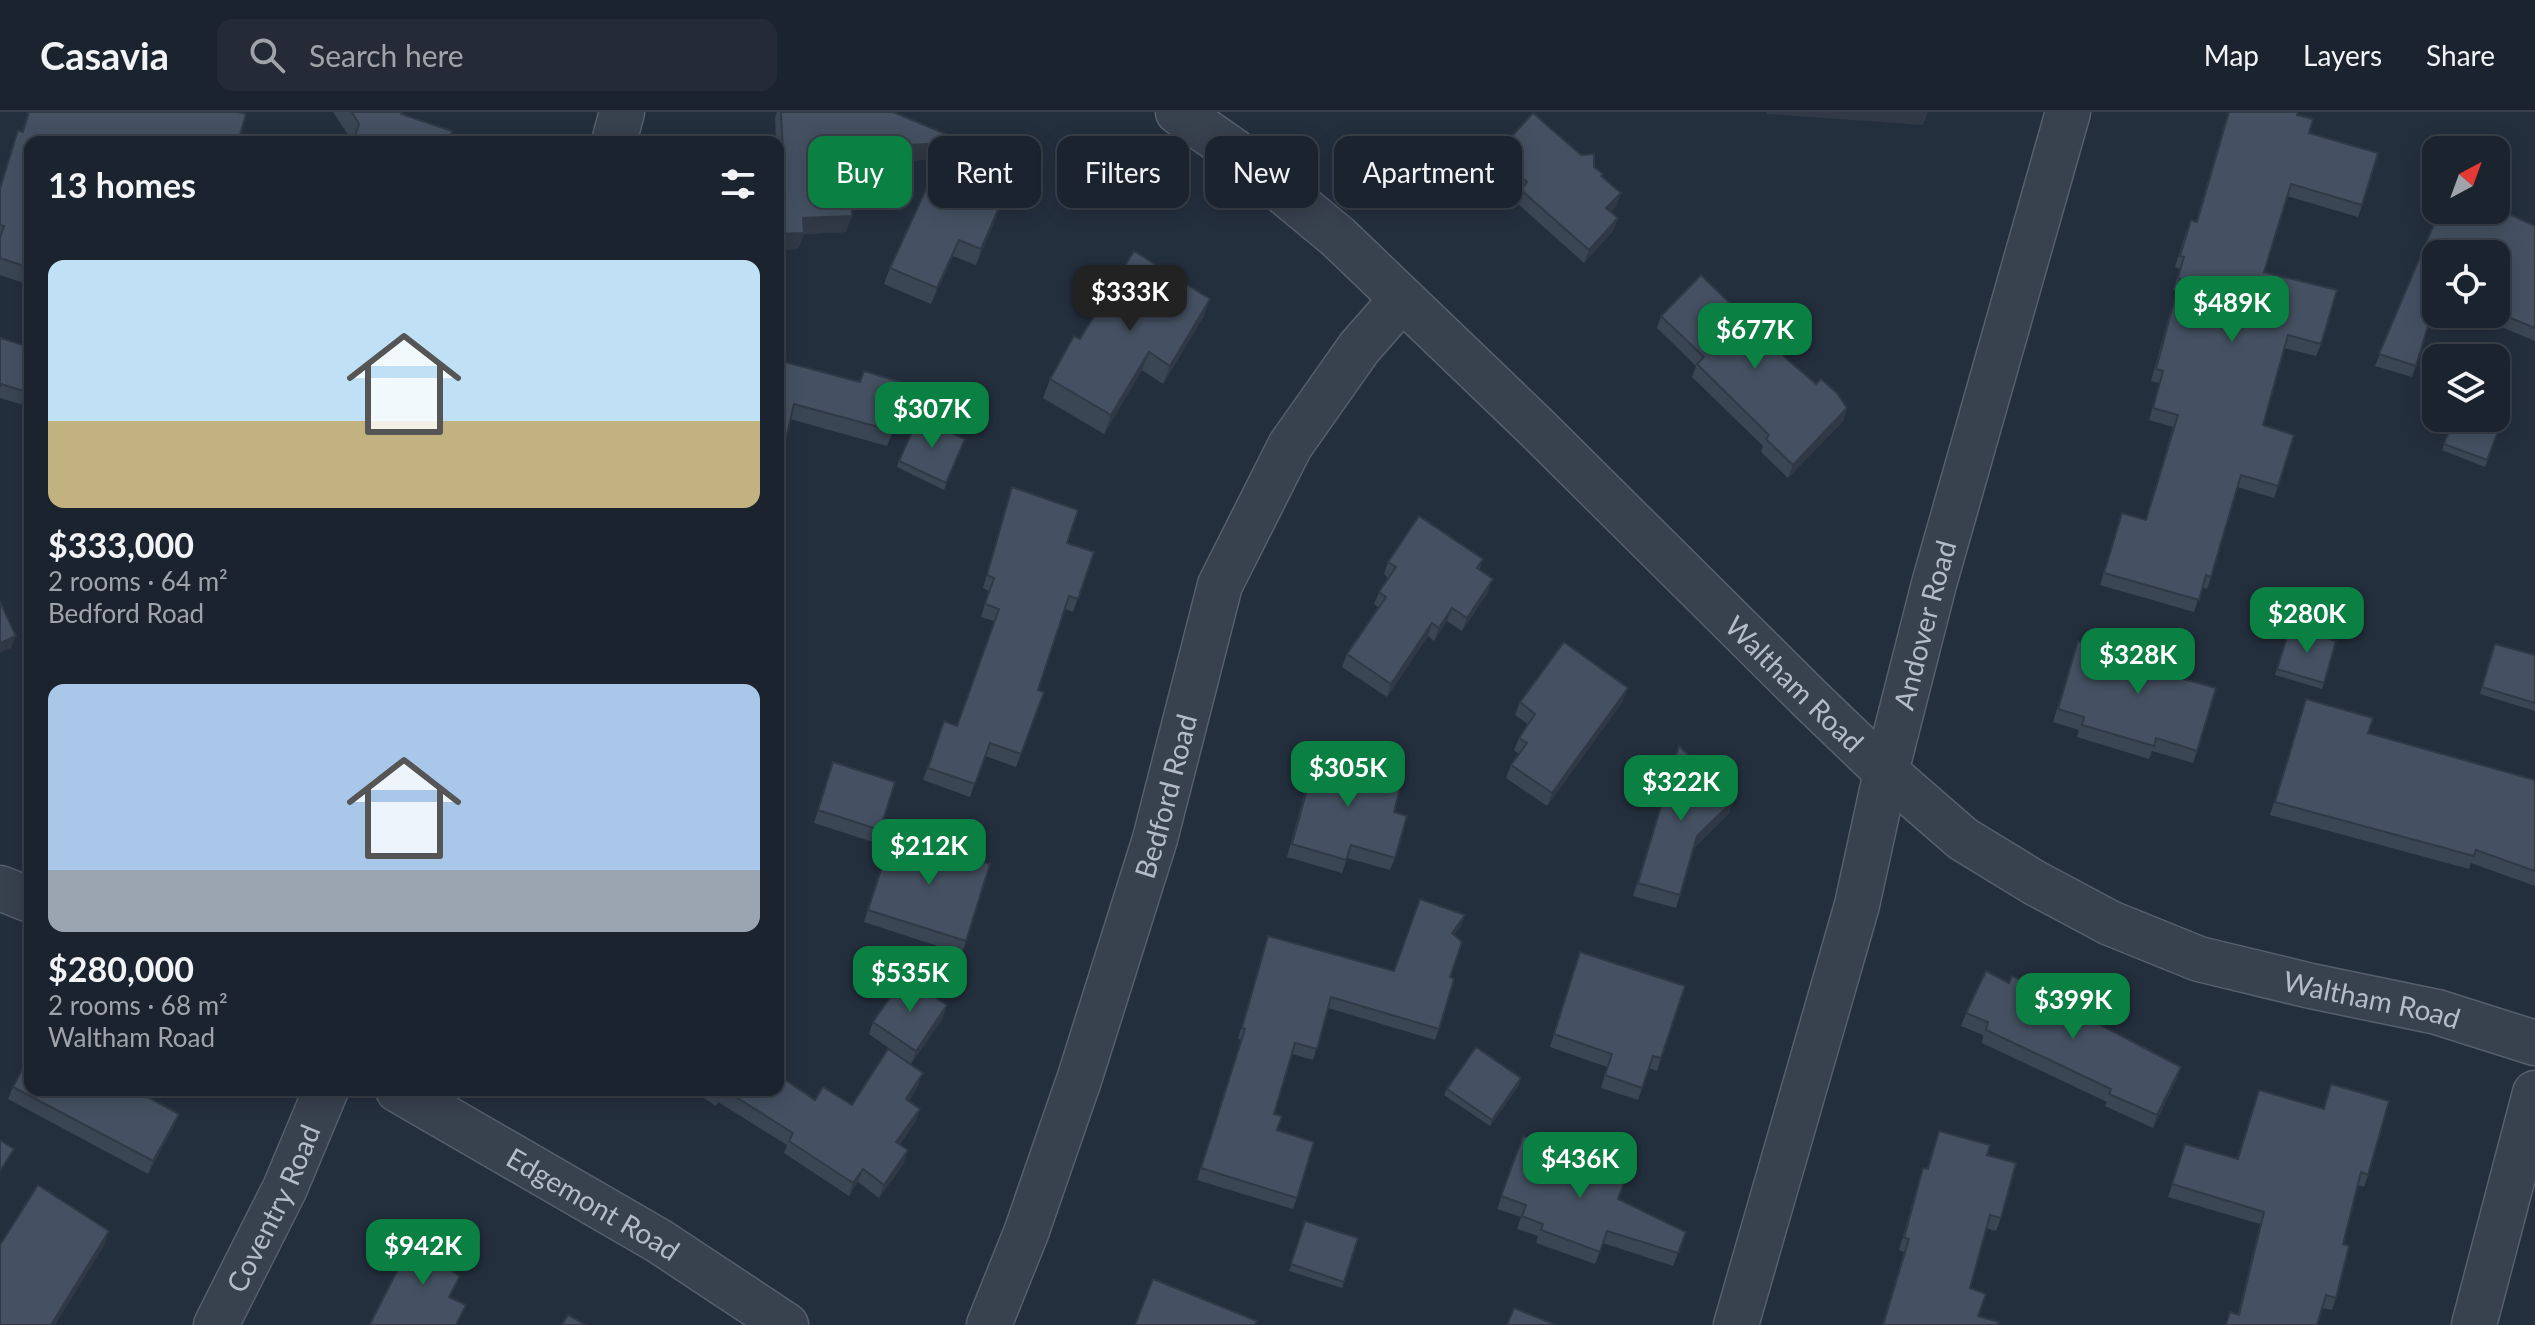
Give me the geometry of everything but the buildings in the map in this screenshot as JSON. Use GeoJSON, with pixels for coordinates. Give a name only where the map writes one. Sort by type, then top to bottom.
{"type":"FeatureCollection","features":[{"type":"Feature","properties":{"kind":"street"},"geometry":{"type":"LineString","coordinates":[[616,136],[622,112]]}},
{"type":"Feature","properties":{"kind":"street","name":"Waltham Road"},"geometry":{"type":"LineString","coordinates":[[1178,112],[1234,151],[1326,227],[1537,428],[1886,772],[1963,839],[2035,883],[2110,923],[2199,959],[2437,1012],[2535,1043]]}},
{"type":"Feature","properties":{"kind":"street","name":"Andover Road"},"geometry":{"type":"LineString","coordinates":[[1736,1325],[1857,905],[1886,772],[1934,584],[2068,112]]}},
{"type":"Feature","properties":{"kind":"street","name":"Bedford Road"},"geometry":{"type":"LineString","coordinates":[[989,1325],[1026,1233],[1071,1105],[1155,839],[1220,585],[1290,446],[1359,348],[1402,299]]}},
{"type":"Feature","properties":{"kind":"street"},"geometry":{"type":"LineString","coordinates":[[0,888],[24,898]]}},
{"type":"Feature","properties":{"kind":"street"},"geometry":{"type":"LineString","coordinates":[[2474,1325],[2535,1093]]}},
{"type":"Feature","properties":{"kind":"street","name":"Coventry Road"},"geometry":{"type":"LineString","coordinates":[[216,1325],[285,1188],[323,1096]]}},
{"type":"Feature","properties":{"kind":"street","name":"Edgemont Road"},"geometry":{"type":"LineString","coordinates":[[408,1096],[659,1241],[786,1325]]}}]}
